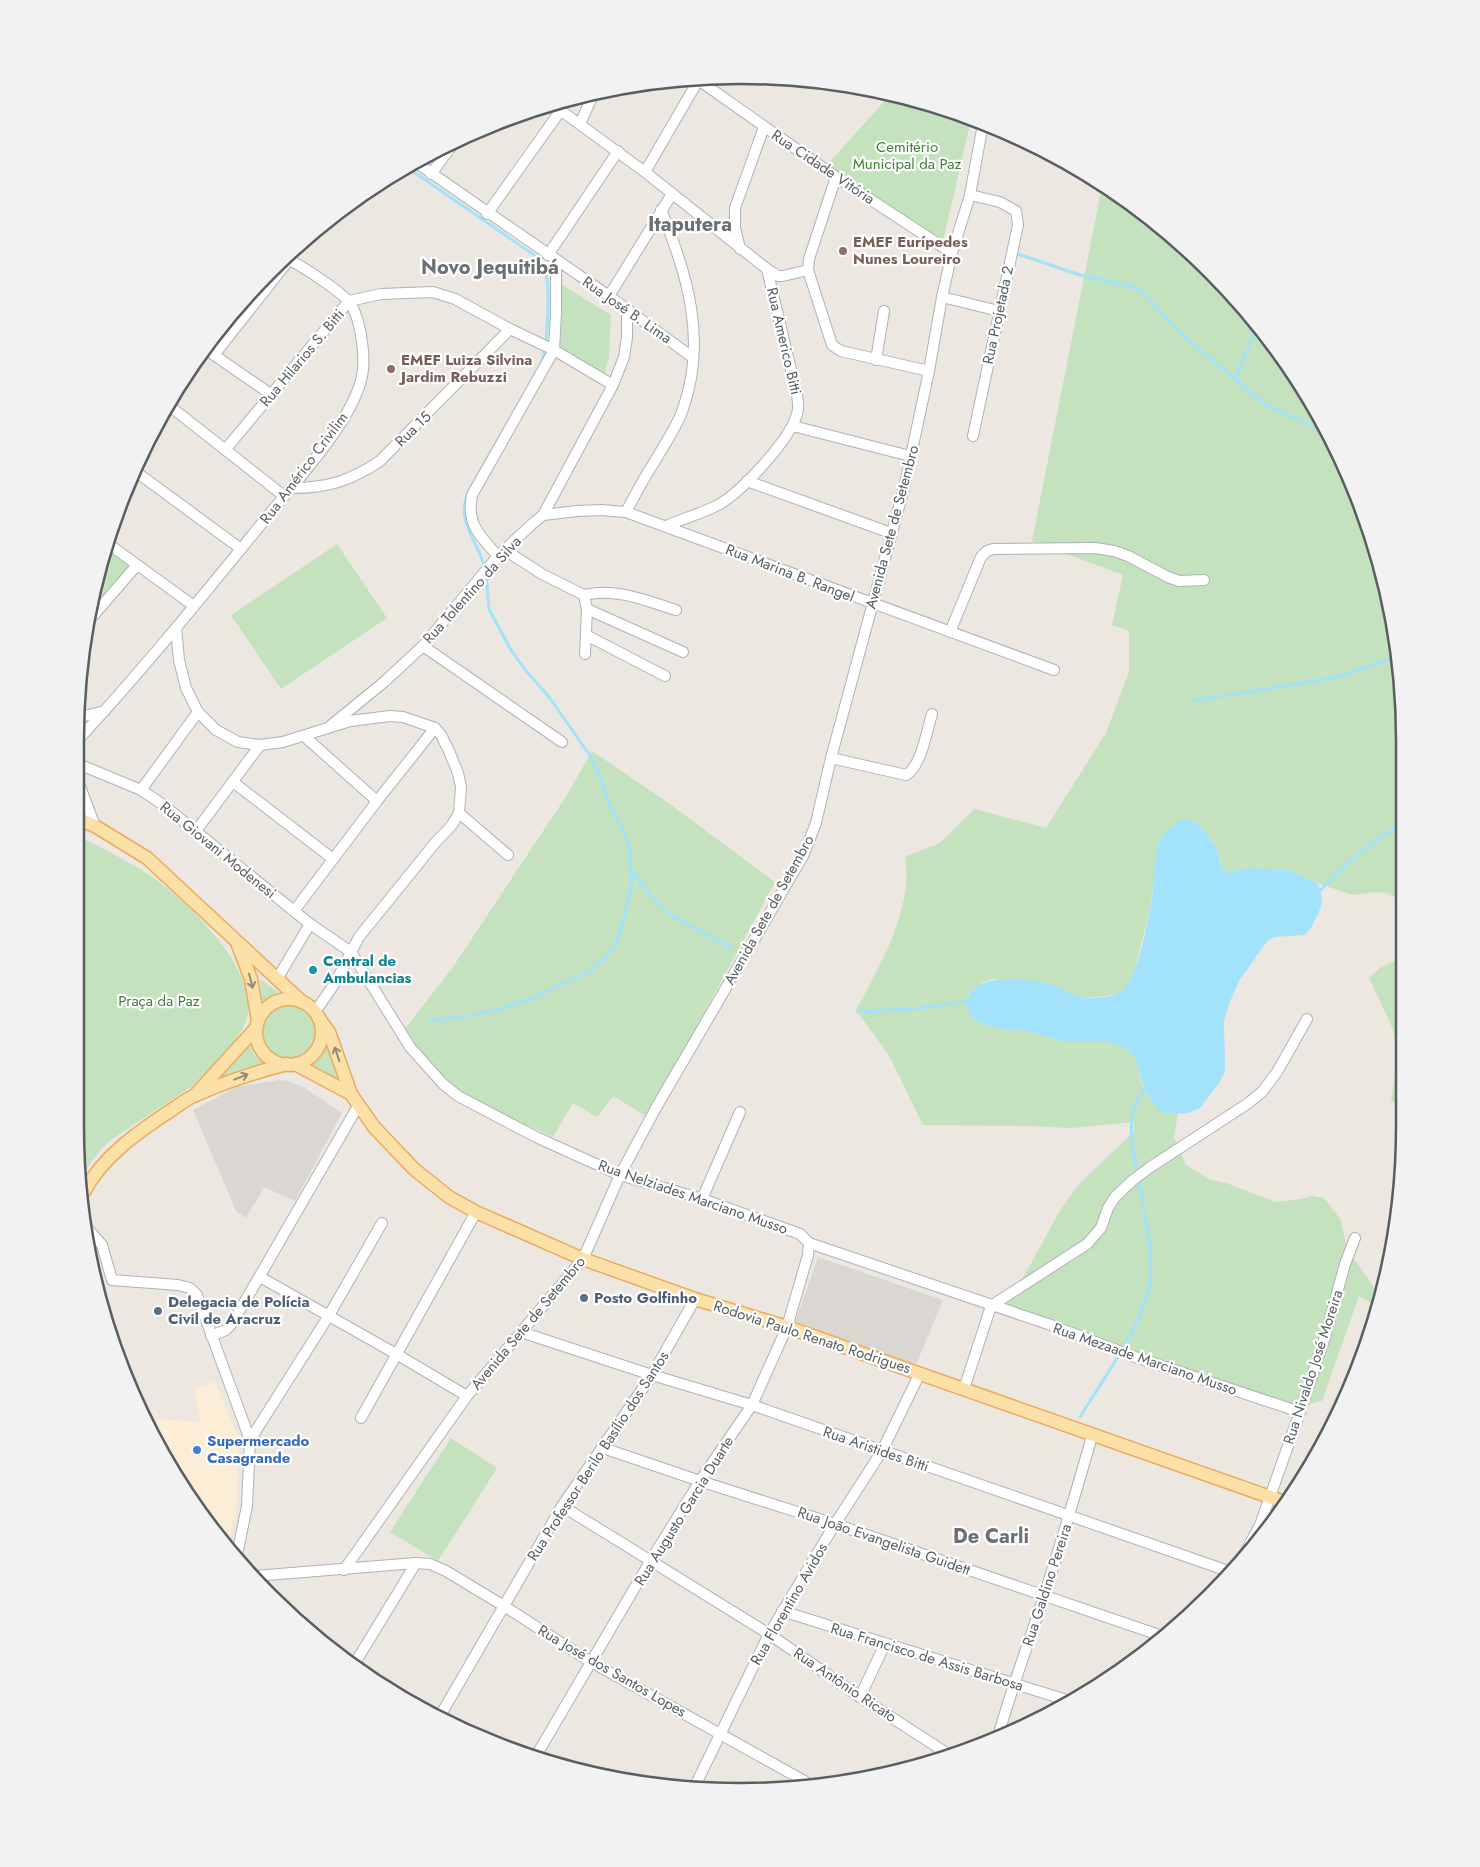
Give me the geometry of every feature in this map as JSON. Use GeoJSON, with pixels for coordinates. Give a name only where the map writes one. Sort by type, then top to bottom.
{"type":"FeatureCollection","features":[{"type":"Feature","properties":{"kind":"main road"},"geometry":{"type":"LineString","coordinates":[[84,821],[95,826],[147,858],[237,943],[317,1014],[322,1030],[320,1043],[308,1058],[249,1074],[195,1095],[143,1129],[103,1166],[87,1188]]}},
{"type":"Feature","properties":{"kind":"main road"},"geometry":{"type":"LineString","coordinates":[[237,943],[251,979],[257,1024],[256,1036],[264,1052],[278,1063],[291,1064],[351,1094]]}},
{"type":"Feature","properties":{"kind":"main road"},"geometry":{"type":"LineString","coordinates":[[195,1095],[257,1024],[265,1010],[276,1002],[289,999],[302,1002]]}},
{"type":"Feature","properties":{"kind":"main road","name":"Rodovia Paulo Renato Rodrigues"},"geometry":{"type":"LineString","coordinates":[[317,1014],[329,1032],[351,1094],[358,1106],[389,1144],[414,1169],[449,1197],[476,1212],[583,1259],[695,1299],[787,1327],[964,1388],[1092,1436],[1280,1500]]}},
{"type":"Feature","properties":{"kind":"street"},"geometry":{"type":"LineString","coordinates":[[645,172],[695,85]]}},
{"type":"Feature","properties":{"kind":"street","name":"Rua Cidade Vitória"},"geometry":{"type":"LineString","coordinates":[[705,85],[836,177],[952,253]]}},
{"type":"Feature","properties":{"kind":"street"},"geometry":{"type":"LineString","coordinates":[[580,124],[590,101]]}},
{"type":"Feature","properties":{"kind":"street"},"geometry":{"type":"LineString","coordinates":[[488,214],[561,110],[618,151],[767,269],[778,276],[808,270]]}},
{"type":"Feature","properties":{"kind":"street"},"geometry":{"type":"LineString","coordinates":[[740,249],[735,228],[735,208],[764,127]]}},
{"type":"Feature","properties":{"kind":"street","name":"Avenida Sete de Setembro"},"geometry":{"type":"LineString","coordinates":[[344,1570],[467,1396],[583,1259],[620,1175],[657,1106],[803,856],[816,823],[831,758],[904,488],[930,371],[942,297],[952,253],[970,195],[982,131]]}},
{"type":"Feature","properties":{"kind":"street"},"geometry":{"type":"LineString","coordinates":[[618,151],[552,257],[556,312],[554,350],[472,494],[469,509],[473,524],[485,542],[542,574],[584,594],[594,592],[611,593],[676,610]]}},
{"type":"Feature","properties":{"kind":"street"},"geometry":{"type":"LineString","coordinates":[[431,174],[447,153]]}},
{"type":"Feature","properties":{"kind":"street","name":"Rua José B. Lima"},"geometry":{"type":"LineString","coordinates":[[422,167],[609,296],[692,356]]}},
{"type":"Feature","properties":{"kind":"street"},"geometry":{"type":"LineString","coordinates":[[836,177],[809,259],[808,270],[832,345],[841,350],[876,360],[930,371]]}},
{"type":"Feature","properties":{"kind":"street"},"geometry":{"type":"LineString","coordinates":[[609,296],[672,194]]}},
{"type":"Feature","properties":{"kind":"street","name":"Rua Projetada 2"},"geometry":{"type":"LineString","coordinates":[[970,195],[1000,202],[1016,211],[1018,225],[973,436]]}},
{"type":"Feature","properties":{"kind":"street"},"geometry":{"type":"LineString","coordinates":[[626,512],[682,410],[690,384],[695,336],[691,304],[670,232],[661,210]]}},
{"type":"Feature","properties":{"kind":"street"},"geometry":{"type":"LineString","coordinates":[[291,262],[349,301]]}},
{"type":"Feature","properties":{"kind":"street","name":"Rua Americo Bitti"},"geometry":{"type":"LineString","coordinates":[[666,526],[717,506],[747,482],[792,426],[798,413],[798,395],[767,269]]}},
{"type":"Feature","properties":{"kind":"street"},"geometry":{"type":"LineString","coordinates":[[214,355],[266,287]]}},
{"type":"Feature","properties":{"kind":"street","name":"Rua Hilarios S. Bitti"},"geometry":{"type":"LineString","coordinates":[[225,450],[349,301],[381,294],[433,292],[455,299],[554,350],[613,384]]}},
{"type":"Feature","properties":{"kind":"street"},"geometry":{"type":"LineString","coordinates":[[942,297],[999,311]]}},
{"type":"Feature","properties":{"kind":"street","name":"Rua Américo Crivilim"},"geometry":{"type":"LineString","coordinates":[[84,733],[176,628],[292,488],[343,420],[362,377],[363,364],[361,336],[356,316],[349,301]]}},
{"type":"Feature","properties":{"kind":"street"},"geometry":{"type":"LineString","coordinates":[[543,515],[613,384],[624,357],[628,337],[627,310]]}},
{"type":"Feature","properties":{"kind":"street"},"geometry":{"type":"LineString","coordinates":[[876,360],[884,311]]}},
{"type":"Feature","properties":{"kind":"street","name":"Rua 15"},"geometry":{"type":"LineString","coordinates":[[292,488],[329,485],[358,476],[380,461],[510,329]]}},
{"type":"Feature","properties":{"kind":"street"},"geometry":{"type":"LineString","coordinates":[[211,351],[272,394]]}},
{"type":"Feature","properties":{"kind":"street"},"geometry":{"type":"LineString","coordinates":[[174,409],[284,496]]}},
{"type":"Feature","properties":{"kind":"street"},"geometry":{"type":"LineString","coordinates":[[792,426],[910,456]]}},
{"type":"Feature","properties":{"kind":"street"},"geometry":{"type":"LineString","coordinates":[[140,475],[240,549]]}},
{"type":"Feature","properties":{"kind":"street"},"geometry":{"type":"LineString","coordinates":[[747,482],[891,533]]}},
{"type":"Feature","properties":{"kind":"street"},"geometry":{"type":"LineString","coordinates":[[543,515],[601,510],[626,512],[666,526]]}},
{"type":"Feature","properties":{"kind":"street","name":"Rua Tolentino da Silva"},"geometry":{"type":"LineString","coordinates":[[329,727],[384,682],[423,646],[502,553],[530,525],[543,515]]}},
{"type":"Feature","properties":{"kind":"street","name":"Rua Marina B. Rangel"},"geometry":{"type":"LineString","coordinates":[[666,526],[1054,670]]}},
{"type":"Feature","properties":{"kind":"street"},"geometry":{"type":"LineString","coordinates":[[113,547],[194,606]]}},
{"type":"Feature","properties":{"kind":"street"},"geometry":{"type":"LineString","coordinates":[[950,632],[981,557],[986,551],[1095,548],[1114,551],[1128,556],[1179,581],[1204,580]]}},
{"type":"Feature","properties":{"kind":"street"},"geometry":{"type":"LineString","coordinates":[[96,613],[137,565]]}},
{"type":"Feature","properties":{"kind":"street"},"geometry":{"type":"LineString","coordinates":[[584,594],[587,609],[585,654]]}},
{"type":"Feature","properties":{"kind":"street"},"geometry":{"type":"LineString","coordinates":[[587,609],[682,652]]}},
{"type":"Feature","properties":{"kind":"street"},"geometry":{"type":"LineString","coordinates":[[176,628],[179,660],[186,688],[198,712],[216,730],[238,742],[260,745],[283,742],[350,721],[390,716],[410,719],[435,728],[449,751],[458,773],[461,787],[459,813],[452,825],[435,843],[359,937],[317,1014]]}},
{"type":"Feature","properties":{"kind":"street"},"geometry":{"type":"LineString","coordinates":[[586,635],[665,676]]}},
{"type":"Feature","properties":{"kind":"street"},"geometry":{"type":"LineString","coordinates":[[423,646],[562,742]]}},
{"type":"Feature","properties":{"kind":"street"},"geometry":{"type":"LineString","coordinates":[[85,716],[106,710]]}},
{"type":"Feature","properties":{"kind":"street"},"geometry":{"type":"LineString","coordinates":[[141,790],[198,712]]}},
{"type":"Feature","properties":{"kind":"street"},"geometry":{"type":"LineString","coordinates":[[831,758],[906,775],[917,764],[932,714]]}},
{"type":"Feature","properties":{"kind":"street"},"geometry":{"type":"LineString","coordinates":[[294,911],[435,728]]}},
{"type":"Feature","properties":{"kind":"street"},"geometry":{"type":"LineString","coordinates":[[304,736],[377,801]]}},
{"type":"Feature","properties":{"kind":"street"},"geometry":{"type":"LineString","coordinates":[[196,830],[260,745]]}},
{"type":"Feature","properties":{"kind":"street","name":"Rua Giovani Modenesi"},"geometry":{"type":"LineString","coordinates":[[84,766],[141,790],[162,804],[310,924],[351,952]]}},
{"type":"Feature","properties":{"kind":"street"},"geometry":{"type":"LineString","coordinates":[[233,782],[333,859]]}},
{"type":"Feature","properties":{"kind":"street"},"geometry":{"type":"LineString","coordinates":[[84,800],[95,826]]}},
{"type":"Feature","properties":{"kind":"street"},"geometry":{"type":"LineString","coordinates":[[459,813],[508,855]]}},
{"type":"Feature","properties":{"kind":"street"},"geometry":{"type":"LineString","coordinates":[[277,979],[310,924]]}},
{"type":"Feature","properties":{"kind":"street","name":"Rua Nelziades Marciano Musso"},"geometry":{"type":"LineString","coordinates":[[351,952],[410,1047],[443,1084],[458,1096],[500,1120],[620,1175],[702,1199],[800,1234],[809,1243],[990,1306]]}},
{"type":"Feature","properties":{"kind":"street"},"geometry":{"type":"LineString","coordinates":[[964,1388],[990,1306],[1087,1244],[1101,1228],[1108,1208],[1133,1180],[1262,1092],[1277,1072],[1307,1019]]}},
{"type":"Feature","properties":{"kind":"street"},"geometry":{"type":"LineString","coordinates":[[211,1336],[226,1330],[233,1322],[358,1106]]}},
{"type":"Feature","properties":{"kind":"street"},"geometry":{"type":"LineString","coordinates":[[702,1199],[740,1112]]}},
{"type":"Feature","properties":{"kind":"street"},"geometry":{"type":"LineString","coordinates":[[361,1418],[398,1355],[476,1212]]}},
{"type":"Feature","properties":{"kind":"street"},"geometry":{"type":"LineString","coordinates":[[250,1440],[328,1317],[382,1222]]}},
{"type":"Feature","properties":{"kind":"street"},"geometry":{"type":"LineString","coordinates":[[93,1234],[102,1246],[112,1280],[178,1285],[190,1288],[197,1296],[250,1440],[247,1506],[238,1549]]}},
{"type":"Feature","properties":{"kind":"street","name":"Rua Nivaldo José Moreira"},"geometry":{"type":"LineString","coordinates":[[1256,1533],[1260,1525],[1300,1412],[1325,1337],[1345,1264],[1355,1238]]}},
{"type":"Feature","properties":{"kind":"street","name":"Rua Augusto Garcia Duarte"},"geometry":{"type":"LineString","coordinates":[[539,1751],[651,1560],[700,1482],[752,1405],[787,1327],[808,1255],[809,1243]]}},
{"type":"Feature","properties":{"kind":"street"},"geometry":{"type":"LineString","coordinates":[[260,1277],[467,1396]]}},
{"type":"Feature","properties":{"kind":"street","name":"Rua Professor Berilo Basílio dos Santos"},"geometry":{"type":"LineString","coordinates":[[442,1712],[562,1506],[652,1375],[695,1299]]}},
{"type":"Feature","properties":{"kind":"street","name":"Rua Mezaade Marciano Musso"},"geometry":{"type":"LineString","coordinates":[[990,1306],[1048,1324],[1135,1357],[1300,1412]]}},
{"type":"Feature","properties":{"kind":"street","name":"Rua Aristides Bitti"},"geometry":{"type":"LineString","coordinates":[[521,1332],[652,1375],[752,1405],[1224,1570]]}},
{"type":"Feature","properties":{"kind":"street","name":"Rua Florentino Avidos"},"geometry":{"type":"LineString","coordinates":[[697,1782],[769,1634],[835,1524],[882,1451],[920,1373]]}},
{"type":"Feature","properties":{"kind":"street","name":"Rua Galdino Pereira"},"geometry":{"type":"LineString","coordinates":[[1000,1729],[1013,1685],[1044,1596],[1092,1436]]}},
{"type":"Feature","properties":{"kind":"street","name":"Rua João Evangelista Guidett"},"geometry":{"type":"LineString","coordinates":[[603,1448],[700,1482],[835,1524],[1156,1634]]}},
{"type":"Feature","properties":{"kind":"street","name":"Rua Antônio Ricato"},"geometry":{"type":"LineString","coordinates":[[562,1506],[769,1634],[860,1697],[943,1751]]}},
{"type":"Feature","properties":{"kind":"street"},"geometry":{"type":"LineString","coordinates":[[357,1660],[416,1563]]}},
{"type":"Feature","properties":{"kind":"street","name":"Rua José dos Santos Lopes"},"geometry":{"type":"LineString","coordinates":[[262,1576],[416,1563],[430,1564],[446,1571],[504,1606],[591,1662],[803,1780]]}},
{"type":"Feature","properties":{"kind":"street","name":"Rua Francisco de Assis Barbosa"},"geometry":{"type":"LineString","coordinates":[[782,1611],[1061,1699]]}},
{"type":"Feature","properties":{"kind":"street"},"geometry":{"type":"LineString","coordinates":[[860,1697],[885,1644]]}},
{"type":"Feature","properties":{"kind":"shaded area"},"geometry":{"type":"Polygon","coordinates":[[[280,1080],[305,1088],[342,1113],[295,1201],[264,1187],[246,1218],[236,1211],[193,1110],[236,1087],[280,1080]]]}},
{"type":"Feature","properties":{"kind":"shaded area"},"geometry":{"type":"Polygon","coordinates":[[[818,1257],[943,1300],[913,1372],[792,1331],[818,1257]]]}},
{"type":"Feature","properties":{"kind":"shaded area","name":"Supermercado Casagrande"},"geometry":{"type":"Polygon","coordinates":[[[215,1382],[239,1438],[237,1504],[230,1539],[194,1492],[152,1418],[201,1422],[194,1389],[215,1382]]]}},
{"type":"Feature","properties":{"kind":"green space","name":"Cemitério Municipal da Paz"},"geometry":{"type":"Polygon","coordinates":[[[885,100],[910,106],[970,126],[942,245],[826,166],[885,100]]]}},
{"type":"Feature","properties":{"kind":"green space"},"geometry":{"type":"Polygon","coordinates":[[[1101,192],[1173,247],[1233,307],[1286,375],[1329,450],[1346,489],[1374,570],[1391,654],[1396,740],[1396,898],[1386,893],[1375,892],[1353,895],[1311,881],[1289,870],[1249,868],[1227,872],[1222,868],[1219,855],[1213,843],[1196,822],[1159,842],[1149,914],[1133,976],[1127,987],[1121,992],[1106,996],[1084,998],[1071,995],[1059,988],[994,979],[983,982],[968,995],[971,1018],[983,1024],[1003,1029],[1028,1031],[1064,1042],[1109,1042],[1126,1048],[1136,1060],[1144,1091],[1166,1114],[1178,1113],[1174,1138],[1186,1165],[1209,1179],[1229,1184],[1276,1202],[1311,1196],[1324,1198],[1341,1220],[1347,1249],[1376,1290],[1372,1304],[1359,1296],[1322,1401],[1299,1406],[1001,1307],[1029,1268],[1074,1190],[1134,1131],[1134,1122],[1072,1128],[923,1125],[888,1054],[856,1010],[872,981],[898,921],[906,888],[905,857],[940,843],[974,809],[1046,828],[1106,733],[1129,672],[1129,631],[1112,625],[1123,575],[1032,541],[1101,192]]]}},
{"type":"Feature","properties":{"kind":"green space"},"geometry":{"type":"Polygon","coordinates":[[[551,278],[611,315],[609,357],[604,376],[553,351],[551,278]]]}},
{"type":"Feature","properties":{"kind":"green space"},"geometry":{"type":"Polygon","coordinates":[[[337,544],[387,618],[281,689],[231,615],[337,544]]]}},
{"type":"Feature","properties":{"kind":"green space"},"geometry":{"type":"Polygon","coordinates":[[[111,553],[132,567],[97,607],[111,553]]]}},
{"type":"Feature","properties":{"kind":"green space"},"geometry":{"type":"Polygon","coordinates":[[[592,751],[667,802],[775,882],[648,1117],[613,1096],[597,1117],[573,1103],[553,1137],[466,1098],[397,1039],[453,967],[565,798],[592,751]]]}},
{"type":"Feature","properties":{"kind":"green space","name":"Praça da Paz"},"geometry":{"type":"Polygon","coordinates":[[[84,840],[143,871],[195,913],[228,953],[240,974],[247,994],[248,1013],[245,1023],[225,1053],[191,1087],[112,1139],[101,1149],[85,1171],[84,840]]]}},
{"type":"Feature","properties":{"kind":"green space"},"geometry":{"type":"Polygon","coordinates":[[[1396,961],[1396,1039],[1369,978],[1380,968],[1396,961]]]}},
{"type":"Feature","properties":{"kind":"green space"},"geometry":{"type":"Polygon","coordinates":[[[260,979],[277,991],[277,994],[264,1001],[262,1000],[260,979]]]}},
{"type":"Feature","properties":{"kind":"green space"},"geometry":{"type":"Polygon","coordinates":[[[288,1004],[299,1006],[308,1012],[314,1021],[316,1032],[314,1043],[308,1052],[299,1058],[288,1060],[277,1058],[268,1052],[262,1043],[260,1032],[262,1021],[268,1012],[277,1006],[288,1004]]]}},
{"type":"Feature","properties":{"kind":"green space"},"geometry":{"type":"Polygon","coordinates":[[[327,1042],[333,1067],[345,1089],[307,1066],[320,1055],[327,1042]]]}},
{"type":"Feature","properties":{"kind":"green space"},"geometry":{"type":"Polygon","coordinates":[[[249,1044],[255,1056],[265,1064],[245,1068],[221,1078],[249,1044]]]}},
{"type":"Feature","properties":{"kind":"green space"},"geometry":{"type":"Polygon","coordinates":[[[1396,1068],[1396,1102],[1391,1101],[1396,1068]]]}},
{"type":"Feature","properties":{"kind":"green space"},"geometry":{"type":"Polygon","coordinates":[[[451,1438],[497,1468],[438,1561],[390,1532],[451,1438]]]}},
{"type":"Feature","properties":{"kind":"water"},"geometry":{"type":"Polygon","coordinates":[[[1184,819],[1196,822],[1205,831],[1217,849],[1222,868],[1227,872],[1249,868],[1289,870],[1317,883],[1320,888],[1322,901],[1311,928],[1304,935],[1275,937],[1267,941],[1239,981],[1224,1021],[1225,1071],[1219,1083],[1200,1108],[1188,1113],[1166,1114],[1157,1108],[1145,1091],[1136,1060],[1126,1048],[1109,1042],[1064,1042],[1028,1031],[1003,1029],[983,1024],[971,1018],[967,1002],[969,995],[983,983],[1004,979],[1016,979],[1051,985],[1085,998],[1104,997],[1122,991],[1133,975],[1142,948],[1152,898],[1159,842],[1166,831],[1184,819]]]}},
{"type":"Feature","properties":{"kind":"waterway"},"geometry":{"type":"LineString","coordinates":[[413,171],[537,257],[545,269],[548,306],[547,332],[541,364]]}},
{"type":"Feature","properties":{"kind":"waterway"},"geometry":{"type":"LineString","coordinates":[[1015,253],[1080,275],[1129,286],[1143,292],[1180,333],[1266,405],[1317,428]]}},
{"type":"Feature","properties":{"kind":"waterway"},"geometry":{"type":"LineString","coordinates":[[1235,380],[1254,333]]}},
{"type":"Feature","properties":{"kind":"waterway"},"geometry":{"type":"LineString","coordinates":[[471,487],[491,452]]}},
{"type":"Feature","properties":{"kind":"waterway"},"geometry":{"type":"LineString","coordinates":[[468,493],[464,513],[466,523],[485,569]]}},
{"type":"Feature","properties":{"kind":"waterway"},"geometry":{"type":"LineString","coordinates":[[429,1021],[501,1009],[532,998],[590,971],[613,949],[622,927],[632,883],[629,845],[609,804],[593,760],[549,697],[526,671],[511,650],[489,609],[486,575]]}},
{"type":"Feature","properties":{"kind":"waterway"},"geometry":{"type":"LineString","coordinates":[[1192,701],[1327,679],[1391,659]]}},
{"type":"Feature","properties":{"kind":"waterway"},"geometry":{"type":"LineString","coordinates":[[1318,893],[1336,874],[1370,845],[1396,829]]}},
{"type":"Feature","properties":{"kind":"waterway"},"geometry":{"type":"LineString","coordinates":[[632,871],[651,896],[672,916],[732,948]]}},
{"type":"Feature","properties":{"kind":"waterway"},"geometry":{"type":"LineString","coordinates":[[858,1012],[913,1009],[969,1001]]}},
{"type":"Feature","properties":{"kind":"waterway"},"geometry":{"type":"LineString","coordinates":[[1137,1173],[1132,1143],[1132,1120],[1135,1106],[1145,1088]]}},
{"type":"Feature","properties":{"kind":"waterway"},"geometry":{"type":"LineString","coordinates":[[1080,1417],[1124,1346],[1143,1308],[1149,1288],[1151,1270],[1150,1247],[1138,1179]]}},
{"type":"Feature","properties":{"kind":"place","name":"EMEF Eurípedes Nunes Loureiro"},"geometry":{"type":"Point","coordinates":[843,251]}},
{"type":"Feature","properties":{"kind":"place","name":"EMEF Luiza Silvina Jardim Rebuzzi"},"geometry":{"type":"Point","coordinates":[391,369]}},
{"type":"Feature","properties":{"kind":"place","name":"Central de Ambulancias"},"geometry":{"type":"Point","coordinates":[313,970]}},
{"type":"Feature","properties":{"kind":"place","name":"Posto Golfinho"},"geometry":{"type":"Point","coordinates":[584,1298]}},
{"type":"Feature","properties":{"kind":"place","name":"Delegacia de Polícia Civil de Aracruz"},"geometry":{"type":"Point","coordinates":[158,1311]}},
{"type":"Feature","properties":{"kind":"place","name":"Supermercado Casagrande"},"geometry":{"type":"Point","coordinates":[197,1450]}},
{"type":"Feature","properties":{"kind":"district","name":"Itaputera"},"geometry":{"type":"Point","coordinates":[690,224]}},
{"type":"Feature","properties":{"kind":"district","name":"Novo Jequitibá"},"geometry":{"type":"Point","coordinates":[490,267]}},
{"type":"Feature","properties":{"kind":"district","name":"De Carli"},"geometry":{"type":"Point","coordinates":[991,1536]}}]}
